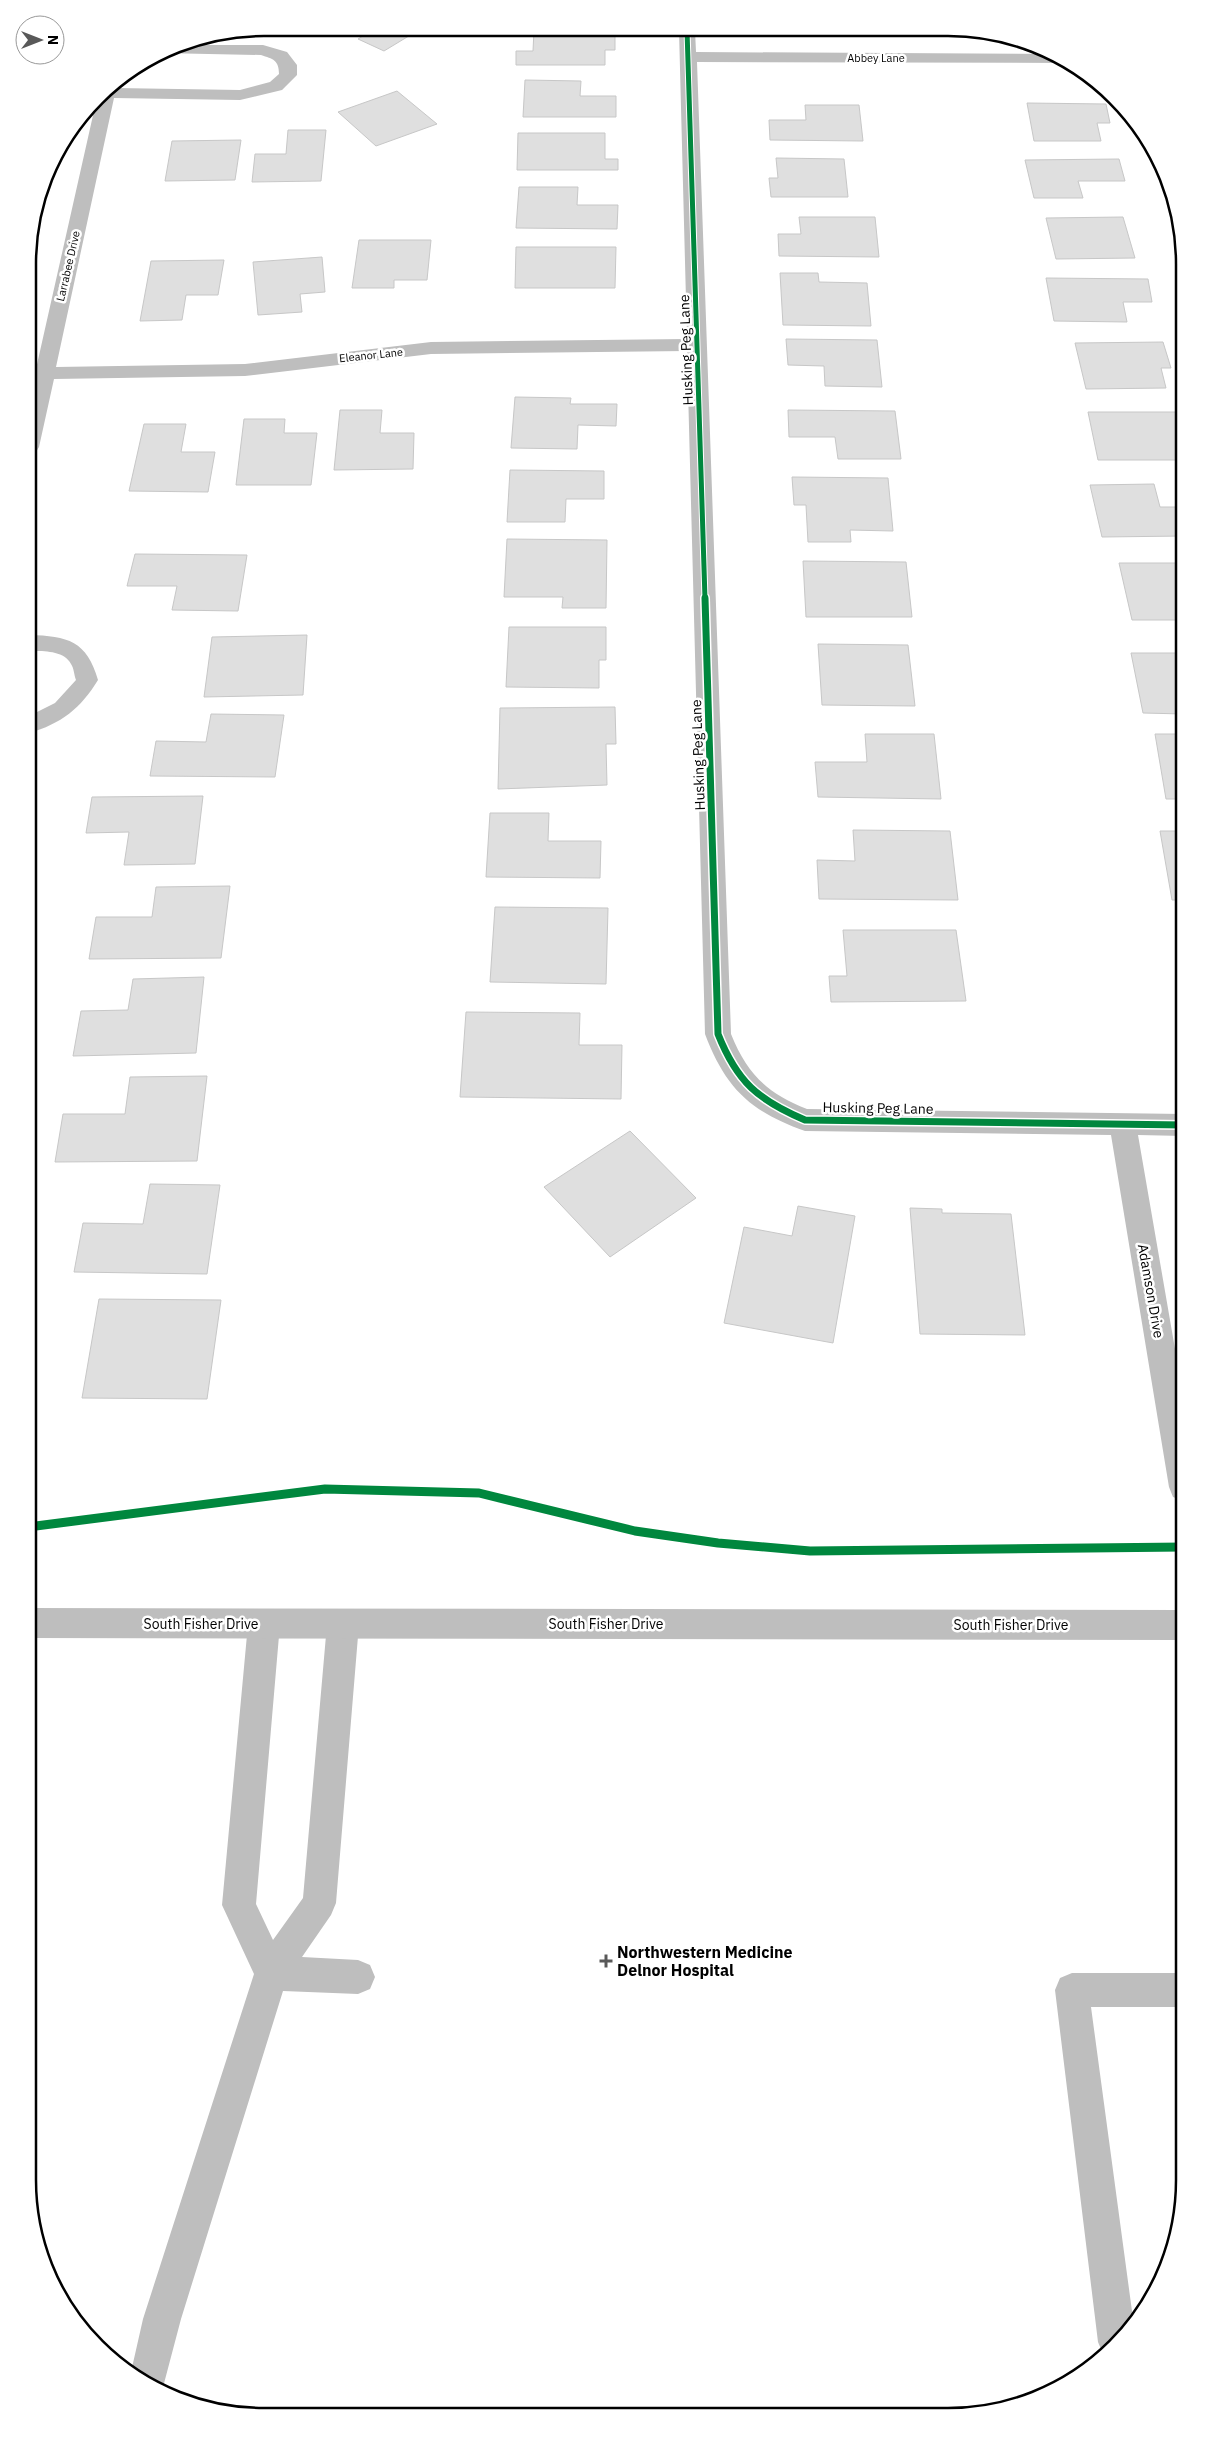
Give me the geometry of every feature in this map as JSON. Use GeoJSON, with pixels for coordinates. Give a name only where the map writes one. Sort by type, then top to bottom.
{"type":"FeatureCollection","features":[{"type":"Feature","properties":{"kind":"street","name":"Husking Peg Lane"},"geometry":{"type":"LineString","coordinates":[[687,36],[718,1034],[727,1060],[739,1078],[760,1098],[781,1110],[805,1120],[1176,1124]]}},
{"type":"Feature","properties":{"kind":"street"},"geometry":{"type":"LineString","coordinates":[[117,90],[240,95],[276,86],[288,75],[288,65],[281,56],[263,50],[186,50]]}},
{"type":"Feature","properties":{"kind":"street","name":"Abbey Lane"},"geometry":{"type":"LineString","coordinates":[[689,58],[1047,59]]}},
{"type":"Feature","properties":{"kind":"street","name":"Larrabee Drive"},"geometry":{"type":"LineString","coordinates":[[36,415],[104,102]]}},
{"type":"Feature","properties":{"kind":"street","name":"Eleanor Lane"},"geometry":{"type":"LineString","coordinates":[[45,373],[245,370],[431,348],[698,344]]}},
{"type":"Feature","properties":{"kind":"street"},"geometry":{"type":"LineString","coordinates":[[36,643],[67,649],[82,661],[87,680],[79,696],[54,715],[36,722]]}},
{"type":"Feature","properties":{"kind":"street","name":"Adamson Drive"},"geometry":{"type":"LineString","coordinates":[[1123,1124],[1176,1439]]}},
{"type":"Feature","properties":{"kind":"street","name":"South Fisher Drive"},"geometry":{"type":"LineString","coordinates":[[36,1623],[1176,1625]]}},
{"type":"Feature","properties":{"kind":"street"},"geometry":{"type":"LineString","coordinates":[[264,1624],[239,1905],[270,1973]]}},
{"type":"Feature","properties":{"kind":"street"},"geometry":{"type":"LineString","coordinates":[[148,2376],[162,2319],[270,1973],[319,1903],[343,1624]]}},
{"type":"Feature","properties":{"kind":"street"},"geometry":{"type":"LineString","coordinates":[[270,1973],[358,1977]]}},
{"type":"Feature","properties":{"kind":"street"},"geometry":{"type":"LineString","coordinates":[[1115,2334],[1072,1990],[1176,1990]]}},
{"type":"Feature","properties":{"kind":"building"},"geometry":{"type":"Polygon","coordinates":[[[363,36],[409,36],[384,51],[358,39],[363,36]]]}},
{"type":"Feature","properties":{"kind":"building"},"geometry":{"type":"Polygon","coordinates":[[[534,36],[615,36],[615,50],[605,50],[605,65],[516,65],[516,51],[533,51],[534,36]]]}},
{"type":"Feature","properties":{"kind":"building"},"geometry":{"type":"Polygon","coordinates":[[[525,80],[581,81],[580,96],[616,96],[616,117],[523,117],[525,80]]]}},
{"type":"Feature","properties":{"kind":"building"},"geometry":{"type":"Polygon","coordinates":[[[397,91],[437,124],[376,146],[338,112],[397,91]]]}},
{"type":"Feature","properties":{"kind":"building"},"geometry":{"type":"Polygon","coordinates":[[[1027,103],[1106,104],[1110,123],[1097,123],[1101,141],[1034,141],[1027,103]]]}},
{"type":"Feature","properties":{"kind":"building"},"geometry":{"type":"Polygon","coordinates":[[[805,105],[859,105],[863,141],[770,140],[769,120],[806,120],[805,105]]]}},
{"type":"Feature","properties":{"kind":"building"},"geometry":{"type":"Polygon","coordinates":[[[288,130],[326,130],[321,181],[252,182],[255,154],[286,154],[288,130]]]}},
{"type":"Feature","properties":{"kind":"building"},"geometry":{"type":"Polygon","coordinates":[[[518,133],[605,133],[605,159],[618,159],[618,170],[517,170],[518,133]]]}},
{"type":"Feature","properties":{"kind":"building"},"geometry":{"type":"Polygon","coordinates":[[[241,140],[235,180],[165,181],[172,141],[241,140]]]}},
{"type":"Feature","properties":{"kind":"building"},"geometry":{"type":"Polygon","coordinates":[[[776,158],[844,159],[848,197],[771,197],[769,178],[778,178],[776,158]]]}},
{"type":"Feature","properties":{"kind":"building"},"geometry":{"type":"Polygon","coordinates":[[[1119,159],[1125,181],[1078,181],[1083,198],[1034,198],[1025,160],[1119,159]]]}},
{"type":"Feature","properties":{"kind":"building"},"geometry":{"type":"Polygon","coordinates":[[[519,187],[578,187],[577,205],[618,205],[617,229],[516,228],[519,187]]]}},
{"type":"Feature","properties":{"kind":"building"},"geometry":{"type":"Polygon","coordinates":[[[799,217],[875,217],[879,257],[779,256],[778,234],[801,234],[799,217]]]}},
{"type":"Feature","properties":{"kind":"building"},"geometry":{"type":"Polygon","coordinates":[[[1123,217],[1135,258],[1056,259],[1046,218],[1123,217]]]}},
{"type":"Feature","properties":{"kind":"building"},"geometry":{"type":"Polygon","coordinates":[[[359,240],[431,240],[427,280],[394,280],[394,288],[352,288],[359,240]]]}},
{"type":"Feature","properties":{"kind":"building"},"geometry":{"type":"Polygon","coordinates":[[[516,247],[616,247],[615,288],[515,288],[516,247]]]}},
{"type":"Feature","properties":{"kind":"building"},"geometry":{"type":"Polygon","coordinates":[[[322,257],[325,292],[300,294],[302,312],[258,315],[253,262],[322,257]]]}},
{"type":"Feature","properties":{"kind":"building"},"geometry":{"type":"Polygon","coordinates":[[[224,260],[218,295],[186,295],[182,320],[140,321],[151,261],[224,260]]]}},
{"type":"Feature","properties":{"kind":"building"},"geometry":{"type":"Polygon","coordinates":[[[780,273],[818,273],[819,282],[867,283],[871,326],[783,325],[780,273]]]}},
{"type":"Feature","properties":{"kind":"building"},"geometry":{"type":"Polygon","coordinates":[[[1046,278],[1148,279],[1152,302],[1123,302],[1127,322],[1054,321],[1046,278]]]}},
{"type":"Feature","properties":{"kind":"building"},"geometry":{"type":"Polygon","coordinates":[[[786,339],[877,340],[882,387],[825,386],[824,366],[788,365],[786,339]]]}},
{"type":"Feature","properties":{"kind":"building"},"geometry":{"type":"Polygon","coordinates":[[[1163,342],[1171,368],[1161,368],[1166,388],[1086,389],[1075,343],[1163,342]]]}},
{"type":"Feature","properties":{"kind":"building"},"geometry":{"type":"Polygon","coordinates":[[[515,397],[571,398],[570,404],[617,404],[616,426],[578,425],[577,449],[511,448],[515,397]]]}},
{"type":"Feature","properties":{"kind":"building"},"geometry":{"type":"Polygon","coordinates":[[[340,410],[382,410],[380,433],[414,433],[413,469],[334,470],[340,410]]]}},
{"type":"Feature","properties":{"kind":"building"},"geometry":{"type":"Polygon","coordinates":[[[788,410],[895,411],[901,459],[838,459],[835,437],[789,437],[788,410]]]}},
{"type":"Feature","properties":{"kind":"building"},"geometry":{"type":"Polygon","coordinates":[[[1088,412],[1176,412],[1176,460],[1098,460],[1088,412]]]}},
{"type":"Feature","properties":{"kind":"building"},"geometry":{"type":"Polygon","coordinates":[[[244,419],[285,419],[284,433],[317,433],[311,485],[236,485],[244,419]]]}},
{"type":"Feature","properties":{"kind":"building"},"geometry":{"type":"Polygon","coordinates":[[[144,424],[186,424],[181,452],[215,452],[208,492],[129,491],[144,424]]]}},
{"type":"Feature","properties":{"kind":"building"},"geometry":{"type":"Polygon","coordinates":[[[510,470],[604,471],[604,499],[566,499],[565,522],[507,522],[510,470]]]}},
{"type":"Feature","properties":{"kind":"building"},"geometry":{"type":"Polygon","coordinates":[[[792,477],[888,478],[893,531],[850,530],[851,542],[808,542],[806,505],[794,505],[792,477]]]}},
{"type":"Feature","properties":{"kind":"building"},"geometry":{"type":"Polygon","coordinates":[[[1154,484],[1160,507],[1176,507],[1176,536],[1102,537],[1090,485],[1154,484]]]}},
{"type":"Feature","properties":{"kind":"building"},"geometry":{"type":"Polygon","coordinates":[[[507,539],[607,540],[606,608],[562,608],[563,597],[504,597],[507,539]]]}},
{"type":"Feature","properties":{"kind":"building"},"geometry":{"type":"Polygon","coordinates":[[[135,554],[247,555],[238,611],[172,610],[177,586],[127,586],[135,554]]]}},
{"type":"Feature","properties":{"kind":"building"},"geometry":{"type":"Polygon","coordinates":[[[803,561],[906,562],[912,617],[806,617],[803,561]]]}},
{"type":"Feature","properties":{"kind":"building"},"geometry":{"type":"Polygon","coordinates":[[[1119,563],[1176,563],[1176,620],[1132,620],[1119,563]]]}},
{"type":"Feature","properties":{"kind":"building"},"geometry":{"type":"Polygon","coordinates":[[[509,627],[606,627],[606,660],[599,660],[599,688],[506,687],[509,627]]]}},
{"type":"Feature","properties":{"kind":"building"},"geometry":{"type":"Polygon","coordinates":[[[307,635],[303,695],[204,697],[212,637],[307,635]]]}},
{"type":"Feature","properties":{"kind":"building"},"geometry":{"type":"Polygon","coordinates":[[[818,644],[908,645],[915,706],[822,705],[818,644]]]}},
{"type":"Feature","properties":{"kind":"building"},"geometry":{"type":"Polygon","coordinates":[[[1131,653],[1176,653],[1176,714],[1143,713],[1131,653]]]}},
{"type":"Feature","properties":{"kind":"building"},"geometry":{"type":"Polygon","coordinates":[[[615,707],[616,744],[606,744],[607,785],[498,789],[500,708],[615,707]]]}},
{"type":"Feature","properties":{"kind":"building"},"geometry":{"type":"Polygon","coordinates":[[[211,714],[284,715],[275,777],[150,776],[156,741],[206,742],[211,714]]]}},
{"type":"Feature","properties":{"kind":"building"},"geometry":{"type":"Polygon","coordinates":[[[865,734],[934,734],[941,799],[818,797],[815,762],[867,762],[865,734]]]}},
{"type":"Feature","properties":{"kind":"building"},"geometry":{"type":"Polygon","coordinates":[[[1155,734],[1176,734],[1176,799],[1166,799],[1155,734]]]}},
{"type":"Feature","properties":{"kind":"building"},"geometry":{"type":"Polygon","coordinates":[[[203,796],[195,864],[124,865],[129,832],[86,833],[92,797],[203,796]]]}},
{"type":"Feature","properties":{"kind":"building"},"geometry":{"type":"Polygon","coordinates":[[[490,813],[549,813],[548,841],[601,841],[600,878],[486,877],[490,813]]]}},
{"type":"Feature","properties":{"kind":"building"},"geometry":{"type":"Polygon","coordinates":[[[853,830],[950,831],[958,900],[819,899],[817,860],[855,861],[853,830]]]}},
{"type":"Feature","properties":{"kind":"building"},"geometry":{"type":"Polygon","coordinates":[[[1160,831],[1176,831],[1176,900],[1172,900],[1160,831]]]}},
{"type":"Feature","properties":{"kind":"building"},"geometry":{"type":"Polygon","coordinates":[[[230,886],[221,958],[89,959],[96,917],[152,917],[156,887],[230,886]]]}},
{"type":"Feature","properties":{"kind":"building"},"geometry":{"type":"Polygon","coordinates":[[[495,907],[608,908],[606,984],[490,982],[495,907]]]}},
{"type":"Feature","properties":{"kind":"building"},"geometry":{"type":"Polygon","coordinates":[[[843,930],[956,930],[966,1001],[831,1002],[829,976],[847,976],[843,930]]]}},
{"type":"Feature","properties":{"kind":"building"},"geometry":{"type":"Polygon","coordinates":[[[204,977],[196,1053],[73,1056],[81,1011],[128,1010],[133,979],[204,977]]]}},
{"type":"Feature","properties":{"kind":"building"},"geometry":{"type":"Polygon","coordinates":[[[466,1012],[580,1013],[579,1045],[622,1045],[621,1099],[460,1097],[466,1012]]]}},
{"type":"Feature","properties":{"kind":"building"},"geometry":{"type":"Polygon","coordinates":[[[207,1076],[197,1161],[55,1162],[63,1114],[125,1114],[130,1077],[207,1076]]]}},
{"type":"Feature","properties":{"kind":"building"},"geometry":{"type":"Polygon","coordinates":[[[630,1131],[696,1198],[610,1257],[544,1187],[630,1131]]]}},
{"type":"Feature","properties":{"kind":"building"},"geometry":{"type":"Polygon","coordinates":[[[150,1184],[220,1185],[207,1274],[74,1272],[83,1223],[143,1224],[150,1184]]]}},
{"type":"Feature","properties":{"kind":"building"},"geometry":{"type":"Polygon","coordinates":[[[798,1206],[855,1216],[833,1343],[724,1323],[744,1227],[792,1236],[798,1206]]]}},
{"type":"Feature","properties":{"kind":"building"},"geometry":{"type":"Polygon","coordinates":[[[910,1208],[942,1209],[942,1213],[1011,1214],[1025,1335],[920,1334],[910,1208]]]}},
{"type":"Feature","properties":{"kind":"building"},"geometry":{"type":"Polygon","coordinates":[[[99,1299],[221,1300],[207,1399],[82,1398],[99,1299]]]}},
{"type":"Feature","properties":{"kind":"cycle path"},"geometry":{"type":"LineString","coordinates":[[687,36],[718,1034],[725,1051],[732,1066],[750,1089],[774,1106],[805,1120],[1176,1125]]}},
{"type":"Feature","properties":{"kind":"cycle path"},"geometry":{"type":"LineString","coordinates":[[36,1526],[325,1489],[479,1493],[635,1531],[718,1543],[810,1551],[1176,1547]]}},
{"type":"Feature","properties":{"kind":"place","name":"Northwestern Medicine Delnor Hospital"},"geometry":{"type":"Point","coordinates":[606,1961]}}]}
